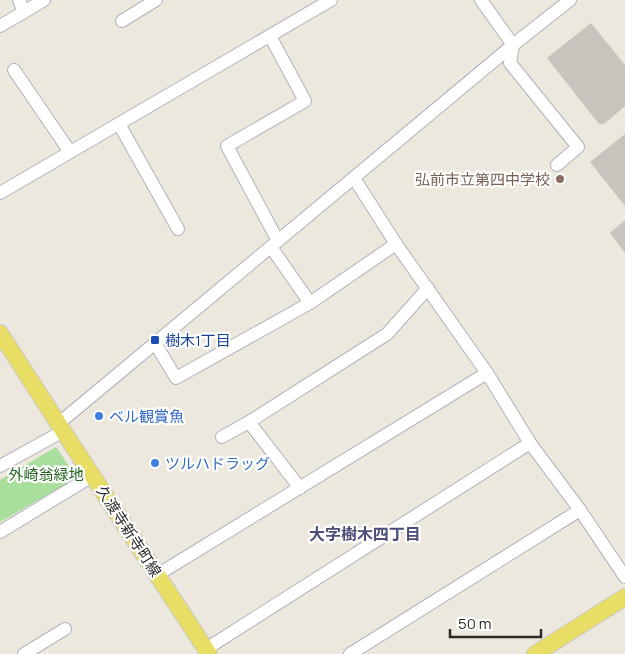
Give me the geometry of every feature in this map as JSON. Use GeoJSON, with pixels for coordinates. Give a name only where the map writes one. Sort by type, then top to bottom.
{"type":"FeatureCollection","features":[{"type":"Feature","properties":{"kind":"main road","name":"久渡寺新寺町線"},"geometry":{"type":"LineString","coordinates":[[0,333],[207,652]]}},
{"type":"Feature","properties":{"kind":"main road"},"geometry":{"type":"LineString","coordinates":[[535,654],[552,650],[624,600]]}},
{"type":"Feature","properties":{"kind":"street"},"geometry":{"type":"LineString","coordinates":[[0,26],[22,6],[44,0]]}},
{"type":"Feature","properties":{"kind":"street"},"geometry":{"type":"LineString","coordinates":[[122,21],[156,0]]}},
{"type":"Feature","properties":{"kind":"street"},"geometry":{"type":"LineString","coordinates":[[0,193],[331,0]]}},
{"type":"Feature","properties":{"kind":"street"},"geometry":{"type":"LineString","coordinates":[[481,0],[513,45],[510,63],[578,147],[557,165]]}},
{"type":"Feature","properties":{"kind":"street"},"geometry":{"type":"LineString","coordinates":[[0,466],[61,428],[155,344],[513,45],[570,0]]}},
{"type":"Feature","properties":{"kind":"street"},"geometry":{"type":"LineString","coordinates":[[270,36],[305,101],[227,146],[274,244],[310,303]]}},
{"type":"Feature","properties":{"kind":"street"},"geometry":{"type":"LineString","coordinates":[[14,70],[70,152]]}},
{"type":"Feature","properties":{"kind":"street"},"geometry":{"type":"LineString","coordinates":[[119,124],[178,229]]}},
{"type":"Feature","properties":{"kind":"street"},"geometry":{"type":"LineString","coordinates":[[354,178],[396,244],[487,373],[530,443],[580,510],[625,577]]}},
{"type":"Feature","properties":{"kind":"street"},"geometry":{"type":"LineString","coordinates":[[155,344],[176,378],[310,303],[396,244]]}},
{"type":"Feature","properties":{"kind":"street"},"geometry":{"type":"LineString","coordinates":[[222,437],[249,422],[387,334],[428,288]]}},
{"type":"Feature","properties":{"kind":"street"},"geometry":{"type":"LineString","coordinates":[[157,575],[487,373]]}},
{"type":"Feature","properties":{"kind":"street"},"geometry":{"type":"LineString","coordinates":[[249,422],[300,488]]}},
{"type":"Feature","properties":{"kind":"street"},"geometry":{"type":"LineString","coordinates":[[207,652],[530,443]]}},
{"type":"Feature","properties":{"kind":"street"},"geometry":{"type":"LineString","coordinates":[[0,532],[92,476]]}},
{"type":"Feature","properties":{"kind":"street"},"geometry":{"type":"LineString","coordinates":[[350,654],[580,510]]}},
{"type":"Feature","properties":{"kind":"street"},"geometry":{"type":"LineString","coordinates":[[24,654],[65,629]]}},
{"type":"Feature","properties":{"kind":"green space","name":"外崎翁緑地"},"geometry":{"type":"Polygon","coordinates":[[[56,447],[77,478],[0,522],[0,480],[56,447]]]}},
{"type":"Feature","properties":{"kind":"building"},"geometry":{"type":"Polygon","coordinates":[[[591,23],[625,65],[625,106],[604,124],[599,124],[547,58],[591,23]]]}},
{"type":"Feature","properties":{"kind":"building"},"geometry":{"type":"Polygon","coordinates":[[[625,134],[625,206],[590,162],[625,134]]]}},
{"type":"Feature","properties":{"kind":"building"},"geometry":{"type":"Polygon","coordinates":[[[625,220],[625,253],[610,233],[625,220]]]}},
{"type":"Feature","properties":{"kind":"place","name":"弘前市立第四中学校"},"geometry":{"type":"Point","coordinates":[560,179]}},
{"type":"Feature","properties":{"kind":"place","name":"樹木1丁目"},"geometry":{"type":"Point","coordinates":[155,340]}},
{"type":"Feature","properties":{"kind":"place","name":"ベル観賞魚"},"geometry":{"type":"Point","coordinates":[99,416]}},
{"type":"Feature","properties":{"kind":"place","name":"ツルハドラッグ"},"geometry":{"type":"Point","coordinates":[155,463]}},
{"type":"Feature","properties":{"kind":"district","name":"大字樹木四丁目"},"geometry":{"type":"Point","coordinates":[365,534]}}]}
